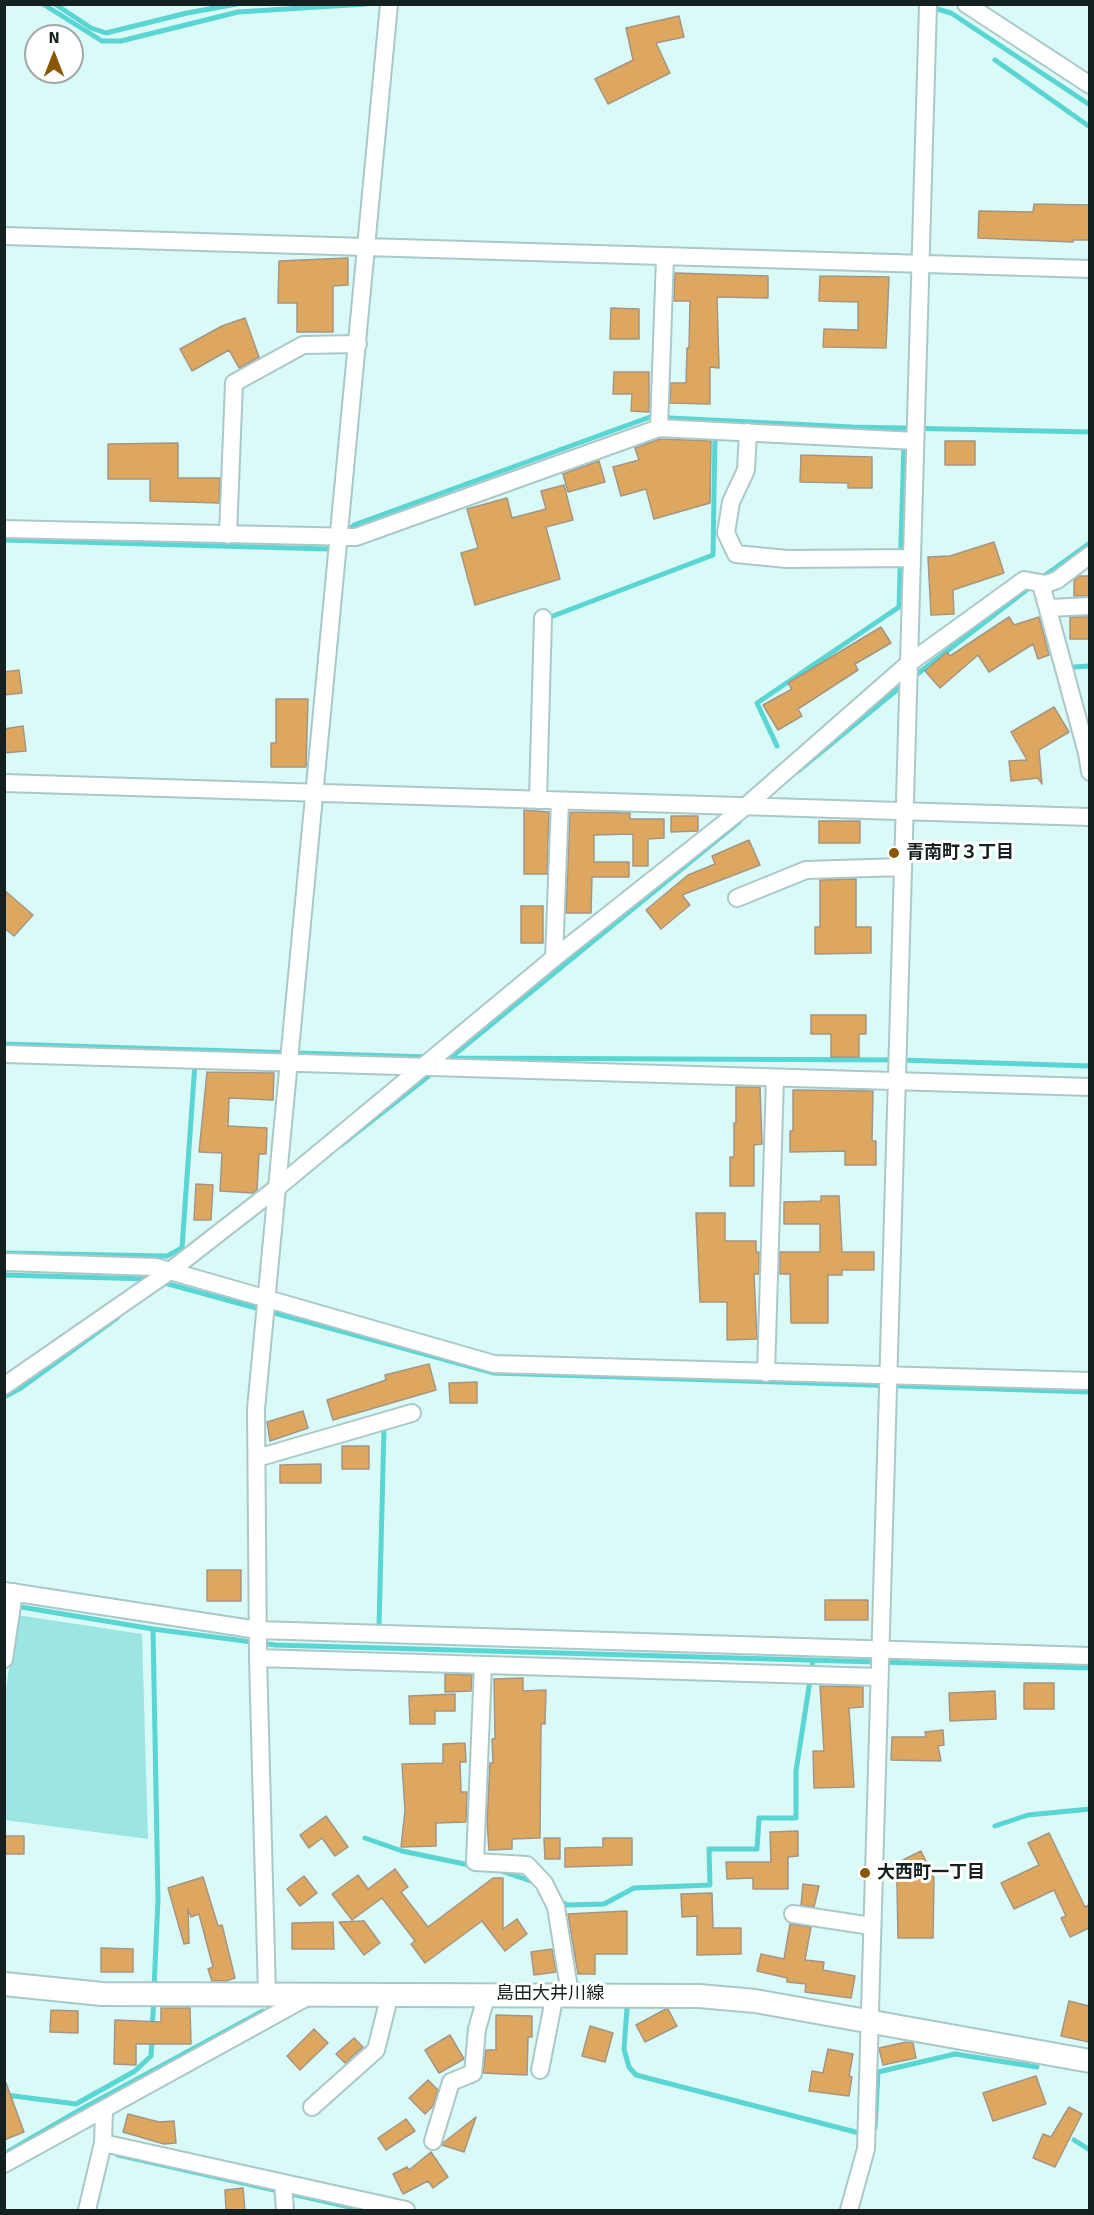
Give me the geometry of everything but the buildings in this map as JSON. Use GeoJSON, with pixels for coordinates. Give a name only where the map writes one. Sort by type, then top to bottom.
{"type":"FeatureCollection","features":[{"type":"Feature","properties":{"kind":"main road","name":"島田大井川線"},"geometry":{"type":"LineString","coordinates":[[4,1984],[102,1994],[699,1996],[755,2001],[1089,2061]]}},
{"type":"Feature","properties":{"kind":"street"},"geometry":{"type":"LineString","coordinates":[[267,1994],[258,1658],[256,1409],[389,4]]}},
{"type":"Feature","properties":{"kind":"street"},"geometry":{"type":"LineString","coordinates":[[849,2211],[866,2149],[886,1376],[928,4]]}},
{"type":"Feature","properties":{"kind":"street"},"geometry":{"type":"LineString","coordinates":[[966,4],[1089,85]]}},
{"type":"Feature","properties":{"kind":"street"},"geometry":{"type":"LineString","coordinates":[[4,236],[1089,269]]}},
{"type":"Feature","properties":{"kind":"street"},"geometry":{"type":"LineString","coordinates":[[659,428],[664,256]]}},
{"type":"Feature","properties":{"kind":"street"},"geometry":{"type":"LineString","coordinates":[[228,535],[234,383],[303,345],[358,344]]}},
{"type":"Feature","properties":{"kind":"street"},"geometry":{"type":"LineString","coordinates":[[4,529],[356,537],[659,428],[915,441]]}},
{"type":"Feature","properties":{"kind":"street"},"geometry":{"type":"LineString","coordinates":[[748,432],[746,470],[731,502],[726,533],[736,554],[787,559],[912,558]]}},
{"type":"Feature","properties":{"kind":"street"},"geometry":{"type":"LineString","coordinates":[[4,1386],[170,1271],[278,1187],[554,958],[746,806],[908,664],[1024,580],[1041,584],[1057,580],[1089,555]]}},
{"type":"Feature","properties":{"kind":"street"},"geometry":{"type":"LineString","coordinates":[[1041,584],[1087,753],[1089,772]]}},
{"type":"Feature","properties":{"kind":"street"},"geometry":{"type":"LineString","coordinates":[[1049,608],[1089,606]]}},
{"type":"Feature","properties":{"kind":"street"},"geometry":{"type":"LineString","coordinates":[[538,800],[543,618]]}},
{"type":"Feature","properties":{"kind":"street"},"geometry":{"type":"LineString","coordinates":[[4,783],[1089,817]]}},
{"type":"Feature","properties":{"kind":"street"},"geometry":{"type":"LineString","coordinates":[[554,958],[560,801]]}},
{"type":"Feature","properties":{"kind":"street"},"geometry":{"type":"LineString","coordinates":[[737,898],[806,870],[903,867]]}},
{"type":"Feature","properties":{"kind":"street"},"geometry":{"type":"LineString","coordinates":[[4,1054],[1089,1087]]}},
{"type":"Feature","properties":{"kind":"street"},"geometry":{"type":"LineString","coordinates":[[766,1372],[775,1078]]}},
{"type":"Feature","properties":{"kind":"street"},"geometry":{"type":"LineString","coordinates":[[4,1262],[156,1267],[494,1364],[1089,1381]]}},
{"type":"Feature","properties":{"kind":"street"},"geometry":{"type":"LineString","coordinates":[[257,1458],[412,1413]]}},
{"type":"Feature","properties":{"kind":"street"},"geometry":{"type":"LineString","coordinates":[[4,1659],[9,1591],[258,1630],[1089,1656]]}},
{"type":"Feature","properties":{"kind":"street"},"geometry":{"type":"LineString","coordinates":[[258,1658],[879,1677]]}},
{"type":"Feature","properties":{"kind":"street"},"geometry":{"type":"LineString","coordinates":[[483,1665],[475,1862],[527,1865],[544,1882],[556,1907],[562,1994],[540,2070]]}},
{"type":"Feature","properties":{"kind":"street"},"geometry":{"type":"LineString","coordinates":[[793,1914],[871,1926]]}},
{"type":"Feature","properties":{"kind":"street"},"geometry":{"type":"LineString","coordinates":[[4,2164],[313,1994]]}},
{"type":"Feature","properties":{"kind":"street"},"geometry":{"type":"LineString","coordinates":[[312,2107],[375,2050],[390,1994]]}},
{"type":"Feature","properties":{"kind":"street"},"geometry":{"type":"LineString","coordinates":[[433,2141],[451,2082],[473,2073],[477,2029],[487,1994]]}},
{"type":"Feature","properties":{"kind":"street"},"geometry":{"type":"LineString","coordinates":[[87,2211],[103,2143],[104,2110]]}},
{"type":"Feature","properties":{"kind":"street"},"geometry":{"type":"LineString","coordinates":[[103,2143],[406,2211]]}},
{"type":"Feature","properties":{"kind":"street"},"geometry":{"type":"LineString","coordinates":[[283,2183],[285,2211]]}},
{"type":"Feature","properties":{"kind":"shaded area"},"geometry":{"type":"Polygon","coordinates":[[[17,1615],[142,1634],[148,1839],[5,1820],[4,1702],[17,1615]]]}},
{"type":"Feature","properties":{"kind":"waterway"},"geometry":{"type":"LineString","coordinates":[[43,4],[102,41],[121,41],[238,12],[366,4]]}},
{"type":"Feature","properties":{"kind":"waterway"},"geometry":{"type":"LineString","coordinates":[[55,4],[91,28],[106,33],[187,13],[237,4]]}},
{"type":"Feature","properties":{"kind":"waterway"},"geometry":{"type":"LineString","coordinates":[[930,7],[951,13],[1090,105]]}},
{"type":"Feature","properties":{"kind":"waterway"},"geometry":{"type":"LineString","coordinates":[[995,60],[1090,127]]}},
{"type":"Feature","properties":{"kind":"waterway"},"geometry":{"type":"LineString","coordinates":[[345,533],[354,525],[650,417],[852,427],[1090,432]]}},
{"type":"Feature","properties":{"kind":"waterway"},"geometry":{"type":"LineString","coordinates":[[553,616],[713,555],[715,434]]}},
{"type":"Feature","properties":{"kind":"waterway"},"geometry":{"type":"LineString","coordinates":[[777,746],[757,703],[899,607],[904,443]]}},
{"type":"Feature","properties":{"kind":"waterway"},"geometry":{"type":"LineString","coordinates":[[4,540],[327,549],[333,543]]}},
{"type":"Feature","properties":{"kind":"waterway"},"geometry":{"type":"LineString","coordinates":[[1040,579],[1090,543]]}},
{"type":"Feature","properties":{"kind":"waterway"},"geometry":{"type":"LineString","coordinates":[[912,678],[1033,585]]}},
{"type":"Feature","properties":{"kind":"waterway"},"geometry":{"type":"LineString","coordinates":[[1073,667],[1090,666]]}},
{"type":"Feature","properties":{"kind":"waterway"},"geometry":{"type":"LineString","coordinates":[[798,771],[904,684]]}},
{"type":"Feature","properties":{"kind":"waterway"},"geometry":{"type":"LineString","coordinates":[[444,1063],[739,822]]}},
{"type":"Feature","properties":{"kind":"waterway"},"geometry":{"type":"LineString","coordinates":[[4,1044],[428,1057]]}},
{"type":"Feature","properties":{"kind":"waterway"},"geometry":{"type":"LineString","coordinates":[[452,1058],[900,1060],[1090,1066]]}},
{"type":"Feature","properties":{"kind":"waterway"},"geometry":{"type":"LineString","coordinates":[[4,1253],[167,1256],[182,1248],[195,1063]]}},
{"type":"Feature","properties":{"kind":"waterway"},"geometry":{"type":"LineString","coordinates":[[341,1145],[435,1071]]}},
{"type":"Feature","properties":{"kind":"waterway"},"geometry":{"type":"LineString","coordinates":[[4,1275],[150,1279]]}},
{"type":"Feature","properties":{"kind":"waterway"},"geometry":{"type":"LineString","coordinates":[[161,1282],[494,1373],[1090,1392]]}},
{"type":"Feature","properties":{"kind":"waterway"},"geometry":{"type":"LineString","coordinates":[[4,1397],[21,1388],[117,1318]]}},
{"type":"Feature","properties":{"kind":"waterway"},"geometry":{"type":"LineString","coordinates":[[379,1625],[384,1428]]}},
{"type":"Feature","properties":{"kind":"waterway"},"geometry":{"type":"LineString","coordinates":[[15,1606],[153,1629]]}},
{"type":"Feature","properties":{"kind":"waterway"},"geometry":{"type":"LineString","coordinates":[[154,1988],[158,1899],[153,1629],[275,1645],[1090,1668]]}},
{"type":"Feature","properties":{"kind":"waterway"},"geometry":{"type":"LineString","coordinates":[[559,1900],[567,1905],[604,1904],[634,1888],[710,1885],[709,1849],[757,1849],[759,1818],[796,1818],[796,1771],[813,1661]]}},
{"type":"Feature","properties":{"kind":"waterway"},"geometry":{"type":"LineString","coordinates":[[995,1826],[1028,1815],[1090,1809]]}},
{"type":"Feature","properties":{"kind":"waterway"},"geometry":{"type":"LineString","coordinates":[[365,1838],[402,1851],[474,1866]]}},
{"type":"Feature","properties":{"kind":"waterway"},"geometry":{"type":"LineString","coordinates":[[501,1871],[534,1882]]}},
{"type":"Feature","properties":{"kind":"waterway"},"geometry":{"type":"LineString","coordinates":[[152,2027],[154,2001]]}},
{"type":"Feature","properties":{"kind":"waterway"},"geometry":{"type":"LineString","coordinates":[[627,2008],[624,2049],[629,2067],[636,2075],[863,2134]]}},
{"type":"Feature","properties":{"kind":"waterway"},"geometry":{"type":"LineString","coordinates":[[4,2154],[78,2111],[263,2011]]}},
{"type":"Feature","properties":{"kind":"waterway"},"geometry":{"type":"LineString","coordinates":[[6,2095],[76,2104],[135,2071],[151,2056],[152,2040]]}},
{"type":"Feature","properties":{"kind":"waterway"},"geometry":{"type":"LineString","coordinates":[[875,2128],[878,2072],[955,2054],[1037,2067]]}},
{"type":"Feature","properties":{"kind":"waterway"},"geometry":{"type":"LineString","coordinates":[[1074,2140],[1090,2150]]}},
{"type":"Feature","properties":{"kind":"waterway"},"geometry":{"type":"LineString","coordinates":[[118,2155],[363,2210]]}},
{"type":"Feature","properties":{"kind":"place","name":"青南町３丁目"},"geometry":{"type":"Point","coordinates":[894,853]}},
{"type":"Feature","properties":{"kind":"place","name":"大西町一丁目"},"geometry":{"type":"Point","coordinates":[865,1873]}}]}
